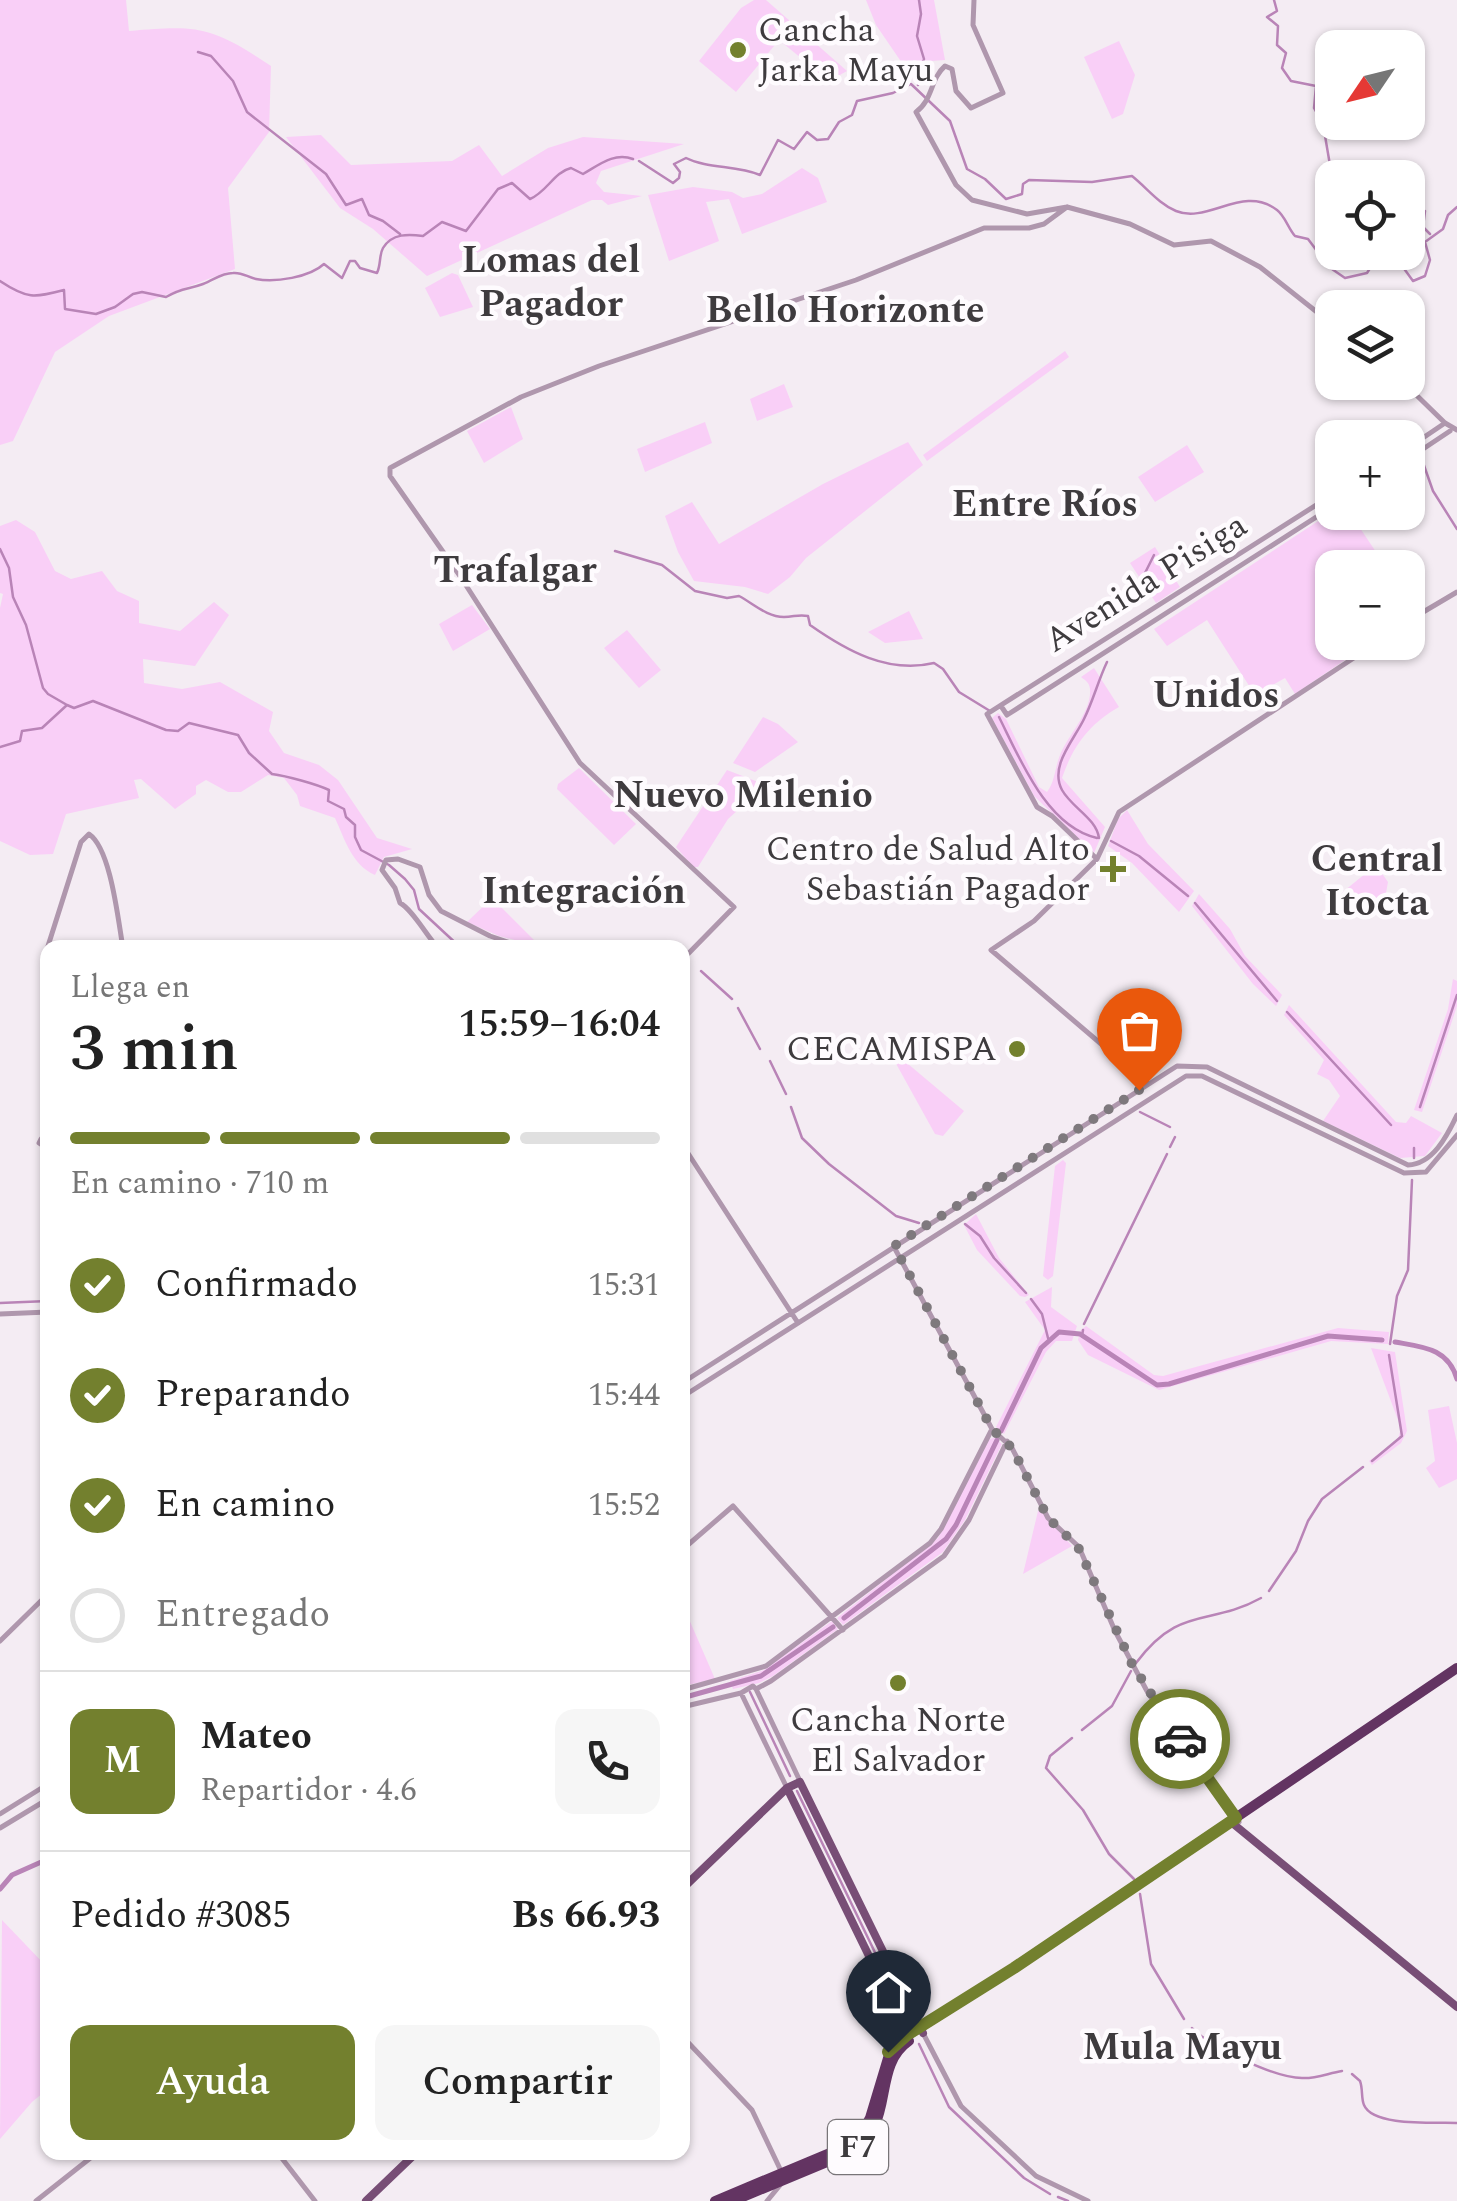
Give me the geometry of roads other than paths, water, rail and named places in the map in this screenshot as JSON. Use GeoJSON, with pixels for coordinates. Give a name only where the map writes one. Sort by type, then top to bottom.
{"type":"FeatureCollection","features":[{"type":"Feature","properties":{"kind":"highway"},"geometry":{"type":"LineString","coordinates":[[909,2038],[1457,1671]]}},
{"type":"Feature","properties":{"kind":"highway","name":"F7"},"geometry":{"type":"LineString","coordinates":[[715,2201],[782,2175],[860,2136],[870,2118],[888,2052],[909,2038]]}},
{"type":"Feature","properties":{"kind":"highway","name":"F7"},"geometry":{"type":"LineString","coordinates":[[732,2201],[782,2175]]}},
{"type":"Feature","properties":{"kind":"main road"},"geometry":{"type":"LineString","coordinates":[[690,1881],[787,1788],[800,1782],[922,2031]]}},
{"type":"Feature","properties":{"kind":"main road"},"geometry":{"type":"LineString","coordinates":[[787,1788],[909,2038]]}},
{"type":"Feature","properties":{"kind":"main road"},"geometry":{"type":"LineString","coordinates":[[1235,1822],[1457,2007]]}},
{"type":"Feature","properties":{"kind":"main road"},"geometry":{"type":"LineString","coordinates":[[366,2201],[409,2160]]}},
{"type":"Feature","properties":{"kind":"street"},"geometry":{"type":"LineString","coordinates":[[974,0],[972,25],[1003,93],[971,108],[960,98],[952,69],[945,66],[936,74],[926,106],[916,112],[956,186],[966,197],[1016,213],[1050,212],[1068,206],[1130,224],[1174,245],[1189,246],[1202,241],[1222,246],[1260,268],[1315,311]]}},
{"type":"Feature","properties":{"kind":"street"},"geometry":{"type":"LineString","coordinates":[[690,952],[734,907],[580,763],[460,576],[392,480],[390,468],[521,397],[813,294],[984,228],[1044,224],[1068,206]]}},
{"type":"Feature","properties":{"kind":"street"},"geometry":{"type":"LineString","coordinates":[[1421,400],[1457,438]]}},
{"type":"Feature","properties":{"kind":"street"},"geometry":{"type":"LineString","coordinates":[[1425,436],[1444,423]]}},
{"type":"Feature","properties":{"kind":"street"},"geometry":{"type":"LineString","coordinates":[[1425,448],[1453,431]]}},
{"type":"Feature","properties":{"kind":"street","name":"Avenida Pisiga"},"geometry":{"type":"LineString","coordinates":[[1097,859],[1052,816],[1037,807],[988,714],[1315,506]]}},
{"type":"Feature","properties":{"kind":"street","name":"Avenida Pisiga"},"geometry":{"type":"LineString","coordinates":[[1000,706],[1007,715],[1315,518]]}},
{"type":"Feature","properties":{"kind":"street"},"geometry":{"type":"LineString","coordinates":[[1425,611],[1457,592]]}},
{"type":"Feature","properties":{"kind":"street"},"geometry":{"type":"LineString","coordinates":[[1148,1084],[991,950],[1034,921],[1097,859],[1119,812],[1351,660]]}},
{"type":"Feature","properties":{"kind":"street"},"geometry":{"type":"LineString","coordinates":[[50,940],[81,842],[89,834],[98,842],[104,858],[120,940]]}},
{"type":"Feature","properties":{"kind":"street"},"geometry":{"type":"LineString","coordinates":[[432,940],[408,908],[400,904],[382,867],[391,858],[420,866],[429,895],[448,916],[506,940]]}},
{"type":"Feature","properties":{"kind":"street"},"geometry":{"type":"LineString","coordinates":[[690,1377],[1177,1066],[1206,1067],[1408,1165],[1421,1163],[1444,1139],[1457,1115]]}},
{"type":"Feature","properties":{"kind":"street"},"geometry":{"type":"LineString","coordinates":[[690,1392],[1186,1076],[1202,1076],[1384,1165],[1411,1174],[1426,1172],[1457,1135]]}},
{"type":"Feature","properties":{"kind":"street"},"geometry":{"type":"LineString","coordinates":[[1139,1090],[1146,1101]]}},
{"type":"Feature","properties":{"kind":"street"},"geometry":{"type":"LineString","coordinates":[[690,1156],[798,1323]]}},
{"type":"Feature","properties":{"kind":"street"},"geometry":{"type":"LineString","coordinates":[[1384,1165],[1387,1157]]}},
{"type":"Feature","properties":{"kind":"street"},"geometry":{"type":"LineString","coordinates":[[894,1246],[992,1429],[1007,1441],[1048,1518],[1078,1547],[1148,1693],[1235,1822]]}},
{"type":"Feature","properties":{"kind":"street"},"geometry":{"type":"LineString","coordinates":[[0,1314],[40,1312]]}},
{"type":"Feature","properties":{"kind":"street"},"geometry":{"type":"LineString","coordinates":[[690,1690],[729,1687],[766,1666],[936,1537],[992,1429]]}},
{"type":"Feature","properties":{"kind":"street"},"geometry":{"type":"LineString","coordinates":[[756,1689],[944,1556],[969,1520],[1007,1441]]}},
{"type":"Feature","properties":{"kind":"street"},"geometry":{"type":"LineString","coordinates":[[690,1543],[732,1506],[843,1630]]}},
{"type":"Feature","properties":{"kind":"street"},"geometry":{"type":"LineString","coordinates":[[0,1641],[40,1602]]}},
{"type":"Feature","properties":{"kind":"street"},"geometry":{"type":"LineString","coordinates":[[741,1693],[752,1686],[756,1689],[800,1782]]}},
{"type":"Feature","properties":{"kind":"street"},"geometry":{"type":"LineString","coordinates":[[690,1703],[729,1687],[741,1693],[787,1788]]}},
{"type":"Feature","properties":{"kind":"street"},"geometry":{"type":"LineString","coordinates":[[0,1814],[40,1789]]}},
{"type":"Feature","properties":{"kind":"street"},"geometry":{"type":"LineString","coordinates":[[0,1828],[40,1805]]}},
{"type":"Feature","properties":{"kind":"street"},"geometry":{"type":"LineString","coordinates":[[922,2031],[961,2106],[1036,2176],[1088,2201]]}},
{"type":"Feature","properties":{"kind":"street"},"geometry":{"type":"LineString","coordinates":[[690,2044],[744,2099],[760,2125],[782,2175],[767,2201]]}},
{"type":"Feature","properties":{"kind":"street"},"geometry":{"type":"LineString","coordinates":[[36,2201],[88,2160]]}},
{"type":"Feature","properties":{"kind":"street"},"geometry":{"type":"LineString","coordinates":[[283,2160],[315,2201]]}},
{"type":"Feature","properties":{"kind":"waterway"},"geometry":{"type":"LineString","coordinates":[[918,85],[924,59],[917,36],[919,0]]}},
{"type":"Feature","properties":{"kind":"waterway"},"geometry":{"type":"LineString","coordinates":[[1274,0],[1277,11],[1267,17],[1278,26],[1277,45],[1286,53],[1282,68],[1291,81],[1316,86],[1314,108],[1323,124],[1329,160]]}},
{"type":"Feature","properties":{"kind":"waterway"},"geometry":{"type":"LineString","coordinates":[[198,52],[211,56],[233,81],[247,112],[326,174],[346,205],[362,199],[369,215],[400,234]]}},
{"type":"Feature","properties":{"kind":"waterway"},"geometry":{"type":"LineString","coordinates":[[639,161],[673,183],[680,172],[674,164],[686,158],[760,175],[778,140],[794,149],[807,132],[817,140],[828,139],[839,122],[852,115],[857,101],[893,93],[911,84],[950,121],[967,169],[985,179],[1006,199],[1022,194],[1023,184],[1029,180],[1092,182],[1132,176],[1164,204],[1188,214],[1239,202],[1264,203],[1280,213],[1295,236],[1308,239],[1315,248]]}},
{"type":"Feature","properties":{"kind":"waterway"},"geometry":{"type":"LineString","coordinates":[[0,281],[31,295],[64,290],[65,309],[96,314],[133,294],[166,297],[229,273],[264,280],[282,279],[301,276],[324,264],[342,278],[350,261],[377,273],[382,251],[391,240],[423,236],[442,222],[466,231],[498,189],[512,183],[530,199],[565,170],[571,168],[583,174],[613,158],[633,159]]}},
{"type":"Feature","properties":{"kind":"waterway"},"geometry":{"type":"LineString","coordinates":[[1425,242],[1443,229],[1448,215],[1457,207]]}},
{"type":"Feature","properties":{"kind":"waterway"},"geometry":{"type":"LineString","coordinates":[[1425,229],[1430,234]]}},
{"type":"Feature","properties":{"kind":"waterway"},"geometry":{"type":"LineString","coordinates":[[1405,270],[1413,281],[1425,276],[1430,260],[1425,242]]}},
{"type":"Feature","properties":{"kind":"waterway"},"geometry":{"type":"LineString","coordinates":[[1333,270],[1345,278],[1369,270]]}},
{"type":"Feature","properties":{"kind":"waterway"},"geometry":{"type":"LineString","coordinates":[[1425,468],[1433,491],[1457,529]]}},
{"type":"Feature","properties":{"kind":"waterway"},"geometry":{"type":"LineString","coordinates":[[0,549],[43,688],[67,705]]}},
{"type":"Feature","properties":{"kind":"waterway"},"geometry":{"type":"LineString","coordinates":[[615,551],[662,565],[695,591],[727,598],[739,596],[778,616],[808,616],[810,625],[869,658],[900,665],[934,663],[959,692],[990,711]]}},
{"type":"Feature","properties":{"kind":"waterway"},"geometry":{"type":"LineString","coordinates":[[1142,579],[1154,555]]}},
{"type":"Feature","properties":{"kind":"waterway"},"geometry":{"type":"LineString","coordinates":[[1099,838],[1093,825],[1062,790],[1059,772],[1064,753],[1087,712],[1107,662]]}},
{"type":"Feature","properties":{"kind":"waterway"},"geometry":{"type":"LineString","coordinates":[[0,747],[20,741],[22,731],[42,728],[67,705],[74,708],[93,701],[166,730],[178,731],[189,723],[238,735],[249,753],[272,774],[329,790],[328,801],[344,809],[355,825],[361,850],[405,879],[414,890],[419,909],[452,940]]}},
{"type":"Feature","properties":{"kind":"waterway"},"geometry":{"type":"LineString","coordinates":[[999,717],[1026,771],[1050,806],[1079,831],[1097,838]]}},
{"type":"Feature","properties":{"kind":"waterway"},"geometry":{"type":"LineString","coordinates":[[1111,841],[1139,856],[1188,896]]}},
{"type":"Feature","properties":{"kind":"waterway"},"geometry":{"type":"LineString","coordinates":[[1195,903],[1277,1001]]}},
{"type":"Feature","properties":{"kind":"waterway"},"geometry":{"type":"LineString","coordinates":[[701,971],[732,999]]}},
{"type":"Feature","properties":{"kind":"waterway"},"geometry":{"type":"LineString","coordinates":[[1420,1107],[1457,995]]}},
{"type":"Feature","properties":{"kind":"waterway"},"geometry":{"type":"LineString","coordinates":[[738,1008],[760,1049]]}},
{"type":"Feature","properties":{"kind":"waterway"},"geometry":{"type":"LineString","coordinates":[[1287,1012],[1391,1125]]}},
{"type":"Feature","properties":{"kind":"waterway"},"geometry":{"type":"LineString","coordinates":[[770,1061],[786,1094]]}},
{"type":"Feature","properties":{"kind":"waterway"},"geometry":{"type":"LineString","coordinates":[[791,1107],[802,1138],[829,1164],[896,1216],[919,1223]]}},
{"type":"Feature","properties":{"kind":"waterway"},"geometry":{"type":"LineString","coordinates":[[1140,1112],[1170,1127]]}},
{"type":"Feature","properties":{"kind":"waterway"},"geometry":{"type":"LineString","coordinates":[[1170,1147],[1175,1137]]}},
{"type":"Feature","properties":{"kind":"waterway"},"geometry":{"type":"LineString","coordinates":[[1414,1148],[1414,1158]]}},
{"type":"Feature","properties":{"kind":"waterway"},"geometry":{"type":"LineString","coordinates":[[1084,1324],[1167,1154]]}},
{"type":"Feature","properties":{"kind":"waterway"},"geometry":{"type":"LineString","coordinates":[[1390,1344],[1397,1296],[1408,1270],[1412,1180]]}},
{"type":"Feature","properties":{"kind":"waterway"},"geometry":{"type":"LineString","coordinates":[[965,1224],[980,1236],[1026,1293]]}},
{"type":"Feature","properties":{"kind":"waterway"},"geometry":{"type":"LineString","coordinates":[[1031,1299],[1042,1314],[1048,1338]]}},
{"type":"Feature","properties":{"kind":"waterway"},"geometry":{"type":"LineString","coordinates":[[0,1303],[40,1301]]}},
{"type":"Feature","properties":{"kind":"waterway"},"geometry":{"type":"LineString","coordinates":[[1082,1336],[1083,1330]]}},
{"type":"Feature","properties":{"kind":"waterway"},"geometry":{"type":"LineString","coordinates":[[1001,1431],[1041,1348],[1059,1332],[1080,1334],[1157,1385],[1328,1336],[1382,1340]]}},
{"type":"Feature","properties":{"kind":"waterway"},"geometry":{"type":"LineString","coordinates":[[1395,1342],[1441,1355],[1457,1379]]}},
{"type":"Feature","properties":{"kind":"waterway"},"geometry":{"type":"LineString","coordinates":[[1372,1461],[1402,1436],[1389,1355]]}},
{"type":"Feature","properties":{"kind":"waterway"},"geometry":{"type":"LineString","coordinates":[[844,1618],[946,1539],[997,1440]]}},
{"type":"Feature","properties":{"kind":"waterway"},"geometry":{"type":"LineString","coordinates":[[1269,1591],[1296,1551],[1322,1499],[1363,1467]]}},
{"type":"Feature","properties":{"kind":"waterway"},"geometry":{"type":"LineString","coordinates":[[1136,1663],[1152,1644],[1181,1624],[1261,1598]]}},
{"type":"Feature","properties":{"kind":"waterway"},"geometry":{"type":"LineString","coordinates":[[690,1696],[761,1676],[833,1627]]}},
{"type":"Feature","properties":{"kind":"waterway"},"geometry":{"type":"LineString","coordinates":[[1082,1730],[1112,1706],[1131,1671]]}},
{"type":"Feature","properties":{"kind":"waterway"},"geometry":{"type":"LineString","coordinates":[[750,1692],[790,1776]]}},
{"type":"Feature","properties":{"kind":"waterway"},"geometry":{"type":"LineString","coordinates":[[1072,1738],[1050,1756],[1046,1768],[1083,1810],[1109,1854],[1134,1879]]}},
{"type":"Feature","properties":{"kind":"waterway"},"geometry":{"type":"LineString","coordinates":[[797,1791],[911,2027]]}},
{"type":"Feature","properties":{"kind":"waterway"},"geometry":{"type":"LineString","coordinates":[[0,1889],[12,1875],[40,1863]]}},
{"type":"Feature","properties":{"kind":"waterway"},"geometry":{"type":"LineString","coordinates":[[1140,1894],[1151,1964],[1184,2019]]}},
{"type":"Feature","properties":{"kind":"waterway"},"geometry":{"type":"LineString","coordinates":[[1192,2028],[1228,2052],[1276,2073],[1307,2078],[1342,2071]]}},
{"type":"Feature","properties":{"kind":"waterway"},"geometry":{"type":"LineString","coordinates":[[919,2044],[949,2107],[1024,2178],[1050,2194]]}},
{"type":"Feature","properties":{"kind":"waterway"},"geometry":{"type":"LineString","coordinates":[[1352,2074],[1360,2081],[1364,2105],[1379,2117],[1457,2123]]}},
{"type":"Feature","properties":{"kind":"waterway"},"geometry":{"type":"LineString","coordinates":[[1058,2197],[1068,2201]]}},
{"type":"Feature","properties":{"kind":"place","name":"Cancha Jarka Mayu"},"geometry":{"type":"Point","coordinates":[738,50]}},
{"type":"Feature","properties":{"kind":"place","name":"Centro de Salud Alto Sebastián Pagador"},"geometry":{"type":"Point","coordinates":[1113,869]}},
{"type":"Feature","properties":{"kind":"place","name":"CECAMISPA"},"geometry":{"type":"Point","coordinates":[1017,1049]}},
{"type":"Feature","properties":{"kind":"place","name":"Cancha Norte El Salvador"},"geometry":{"type":"Point","coordinates":[898,1683]}},
{"type":"Feature","properties":{"kind":"district","name":"Lomas del Pagador"},"geometry":{"type":"Point","coordinates":[551,283]}},
{"type":"Feature","properties":{"kind":"district","name":"Bello Horizonte"},"geometry":{"type":"Point","coordinates":[845,311]}},
{"type":"Feature","properties":{"kind":"district","name":"Entre Ríos"},"geometry":{"type":"Point","coordinates":[1045,505]}},
{"type":"Feature","properties":{"kind":"district","name":"Trafalgar"},"geometry":{"type":"Point","coordinates":[515,571]}},
{"type":"Feature","properties":{"kind":"district","name":"Unidos"},"geometry":{"type":"Point","coordinates":[1216,696]}},
{"type":"Feature","properties":{"kind":"district","name":"Nuevo Milenio"},"geometry":{"type":"Point","coordinates":[743,796]}},
{"type":"Feature","properties":{"kind":"district","name":"Central Itocta"},"geometry":{"type":"Point","coordinates":[1377,882]}},
{"type":"Feature","properties":{"kind":"district","name":"Integración"},"geometry":{"type":"Point","coordinates":[584,892]}},
{"type":"Feature","properties":{"kind":"district","name":"Mula Mayu"},"geometry":{"type":"Point","coordinates":[1182,2048]}}]}
